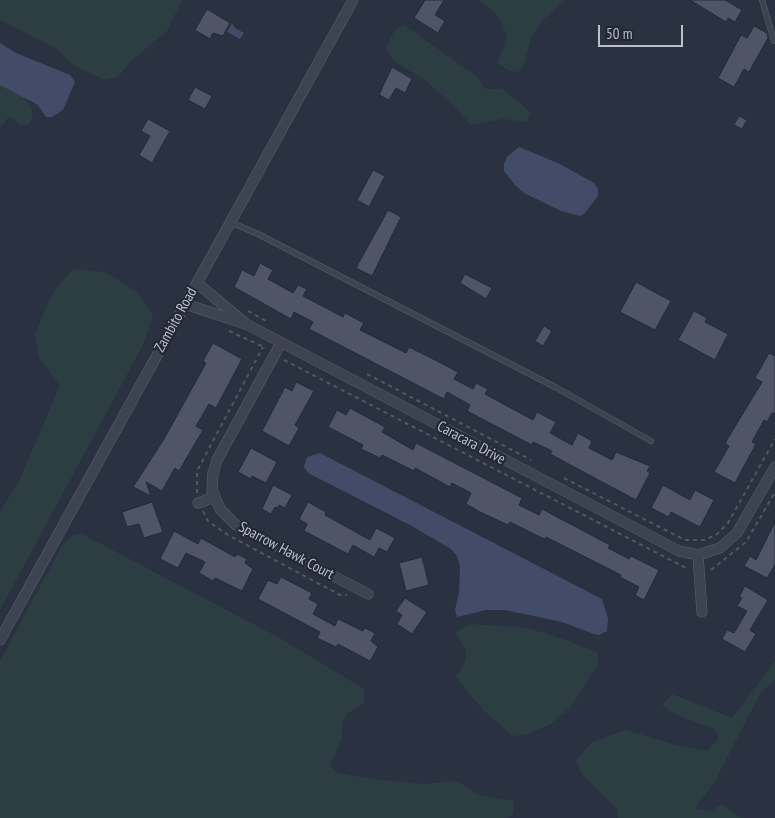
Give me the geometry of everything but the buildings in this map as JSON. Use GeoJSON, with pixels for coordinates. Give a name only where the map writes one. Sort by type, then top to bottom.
{"type":"FeatureCollection","features":[{"type":"Feature","properties":{"kind":"street","name":"Zambito Road"},"geometry":{"type":"LineString","coordinates":[[0,640],[353,0]]}},
{"type":"Feature","properties":{"kind":"street","name":"Caracara Drive"},"geometry":{"type":"LineString","coordinates":[[197,283],[246,324]]}},
{"type":"Feature","properties":{"kind":"street","name":"Caracara Drive"},"geometry":{"type":"LineString","coordinates":[[185,304],[246,324],[635,529],[679,551],[698,555]]}},
{"type":"Feature","properties":{"kind":"street","name":"Sparrow Hawk Court"},"geometry":{"type":"LineString","coordinates":[[281,343],[218,460],[213,472],[212,490],[220,509],[236,525],[368,594]]}},
{"type":"Feature","properties":{"kind":"street"},"geometry":{"type":"LineString","coordinates":[[702,612],[698,555],[720,548],[737,533],[775,467]]}},
{"type":"Feature","properties":{"kind":"street"},"geometry":{"type":"LineString","coordinates":[[198,502],[215,497]]}},
{"type":"Feature","properties":{"kind":"lane"},"geometry":{"type":"LineString","coordinates":[[762,0],[774,41]]}},
{"type":"Feature","properties":{"kind":"lane"},"geometry":{"type":"LineString","coordinates":[[230,222],[258,234],[557,388],[651,441]]}},
{"type":"Feature","properties":{"kind":"path"},"geometry":{"type":"LineString","coordinates":[[241,306],[271,324]]}},
{"type":"Feature","properties":{"kind":"path"},"geometry":{"type":"LineString","coordinates":[[264,347],[197,471],[198,502],[208,521],[247,546],[340,595],[345,596],[356,588]]}},
{"type":"Feature","properties":{"kind":"path"},"geometry":{"type":"LineString","coordinates":[[360,371],[538,464]]}},
{"type":"Feature","properties":{"kind":"path"},"geometry":{"type":"LineString","coordinates":[[563,477],[685,540],[704,540],[716,535],[728,523],[775,438]]}},
{"type":"Feature","properties":{"kind":"shaded area"},"geometry":{"type":"Polygon","coordinates":[[[0,0],[182,0],[167,31],[130,62],[119,76],[106,80],[74,66],[57,49],[0,20],[0,0]]]}},
{"type":"Feature","properties":{"kind":"shaded area"},"geometry":{"type":"Polygon","coordinates":[[[479,0],[565,0],[542,21],[532,36],[524,64],[519,72],[509,71],[498,63],[507,36],[501,21],[489,7],[479,0]]]}},
{"type":"Feature","properties":{"kind":"shaded area"},"geometry":{"type":"Polygon","coordinates":[[[404,25],[476,76],[486,89],[502,89],[522,104],[530,113],[527,122],[503,119],[471,125],[448,100],[426,81],[394,61],[385,48],[395,30],[404,25]]]}},
{"type":"Feature","properties":{"kind":"shaded area"},"geometry":{"type":"Polygon","coordinates":[[[0,85],[22,96],[30,104],[33,114],[30,124],[21,126],[9,116],[0,128],[0,85]]]}},
{"type":"Feature","properties":{"kind":"shaded area"},"geometry":{"type":"Polygon","coordinates":[[[73,269],[105,272],[137,292],[153,315],[143,345],[0,610],[0,512],[20,479],[60,385],[39,358],[35,334],[52,294],[73,269]]]}},
{"type":"Feature","properties":{"kind":"shaded area"},"geometry":{"type":"Polygon","coordinates":[[[75,534],[84,535],[280,638],[364,689],[364,703],[348,713],[342,723],[342,738],[330,766],[338,773],[372,779],[425,784],[457,781],[479,795],[514,801],[513,813],[508,818],[0,818],[0,661],[63,544],[75,534]]]}},
{"type":"Feature","properties":{"kind":"shaded area"},"geometry":{"type":"Polygon","coordinates":[[[471,624],[528,628],[598,653],[598,664],[570,708],[551,724],[529,734],[513,736],[483,710],[456,677],[466,660],[466,650],[456,632],[471,624]]]}},
{"type":"Feature","properties":{"kind":"shaded area"},"geometry":{"type":"Polygon","coordinates":[[[775,661],[775,680],[761,692],[715,781],[695,809],[710,811],[722,804],[741,818],[618,818],[618,810],[581,773],[576,760],[592,742],[626,730],[672,744],[707,751],[719,738],[715,729],[678,716],[662,705],[672,694],[732,718],[775,661]]]}},
{"type":"Feature","properties":{"kind":"water"},"geometry":{"type":"Polygon","coordinates":[[[232,23],[235,28],[244,33],[240,39],[227,32],[232,23]]]}},
{"type":"Feature","properties":{"kind":"water"},"geometry":{"type":"Polygon","coordinates":[[[0,43],[16,53],[70,75],[75,82],[63,110],[52,117],[46,117],[38,105],[0,85],[0,43]]]}},
{"type":"Feature","properties":{"kind":"water"},"geometry":{"type":"Polygon","coordinates":[[[519,147],[560,164],[594,183],[598,189],[598,196],[585,213],[580,216],[561,211],[524,193],[515,185],[504,171],[504,164],[507,157],[519,147]]]}},
{"type":"Feature","properties":{"kind":"water"},"geometry":{"type":"Polygon","coordinates":[[[320,453],[602,599],[608,619],[607,631],[599,635],[594,634],[562,622],[505,610],[486,610],[457,617],[455,610],[459,593],[460,566],[457,556],[451,549],[410,525],[308,473],[304,467],[307,457],[320,453]]]}}]}
